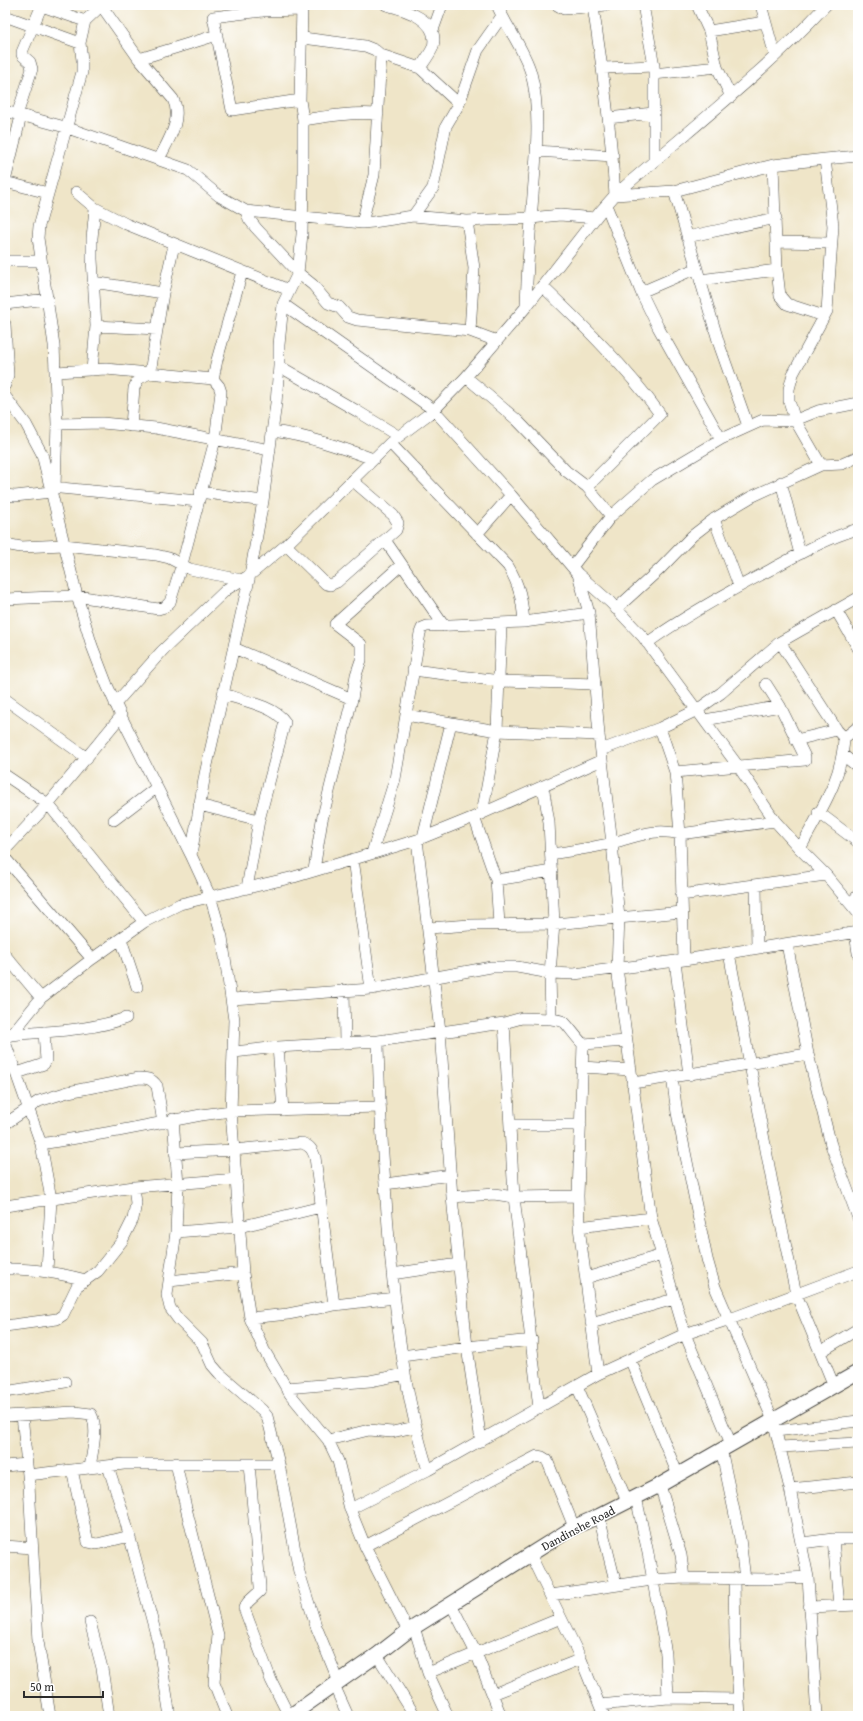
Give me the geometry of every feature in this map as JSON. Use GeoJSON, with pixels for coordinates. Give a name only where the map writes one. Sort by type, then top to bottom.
{"type":"FeatureCollection","features":[{"type":"Feature","properties":{"kind":"street"},"geometry":{"type":"LineString","coordinates":[[48,192],[5,178],[19,115],[32,69],[30,62],[22,55],[42,5],[85,21]]}},
{"type":"Feature","properties":{"kind":"street"},"geometry":{"type":"LineString","coordinates":[[52,489],[57,424],[56,372],[48,299],[40,261],[38,238],[39,226],[65,127],[82,72],[80,43],[85,21],[101,5],[139,59],[173,99],[176,106],[177,115],[174,126],[159,159]]}},
{"type":"Feature","properties":{"kind":"street"},"geometry":{"type":"LineString","coordinates":[[386,5],[415,15],[426,22],[433,30]]}},
{"type":"Feature","properties":{"kind":"street"},"geometry":{"type":"LineString","coordinates":[[420,68],[432,48],[434,36],[433,30],[442,5]]}},
{"type":"Feature","properties":{"kind":"street"},"geometry":{"type":"LineString","coordinates":[[497,5],[523,53],[530,73],[535,104],[536,151],[526,307]]}},
{"type":"Feature","properties":{"kind":"street"},"geometry":{"type":"LineString","coordinates":[[558,5],[564,9],[607,5]]}},
{"type":"Feature","properties":{"kind":"street"},"geometry":{"type":"LineString","coordinates":[[643,5],[654,70],[654,160]]}},
{"type":"Feature","properties":{"kind":"street"},"geometry":{"type":"LineString","coordinates":[[697,5],[709,31],[717,67],[731,97]]}},
{"type":"Feature","properties":{"kind":"street"},"geometry":{"type":"LineString","coordinates":[[761,5],[775,56]]}},
{"type":"Feature","properties":{"kind":"street"},"geometry":{"type":"LineString","coordinates":[[115,704],[162,651],[227,589],[245,578],[286,545],[373,459],[394,440],[434,410],[466,377],[526,307],[595,218],[615,195],[654,160],[731,97],[775,56],[823,6]]}},
{"type":"Feature","properties":{"kind":"street"},"geometry":{"type":"LineString","coordinates":[[593,7],[603,68],[615,195]]}},
{"type":"Feature","properties":{"kind":"street"},"geometry":{"type":"LineString","coordinates":[[191,855],[199,805],[244,599],[245,578],[263,501],[279,366],[279,345],[283,304],[298,273],[303,217],[303,120],[300,100],[303,38],[302,8],[213,17],[232,110],[300,100]]}},
{"type":"Feature","properties":{"kind":"street"},"geometry":{"type":"LineString","coordinates":[[5,16],[80,43]]}},
{"type":"Feature","properties":{"kind":"street"},"geometry":{"type":"LineString","coordinates":[[413,216],[433,188],[446,126],[460,104],[478,50],[502,16]]}},
{"type":"Feature","properties":{"kind":"street"},"geometry":{"type":"LineString","coordinates":[[709,31],[765,22]]}},
{"type":"Feature","properties":{"kind":"street"},"geometry":{"type":"LineString","coordinates":[[139,59],[217,35]]}},
{"type":"Feature","properties":{"kind":"street"},"geometry":{"type":"LineString","coordinates":[[303,38],[365,46],[381,55],[420,68],[460,104]]}},
{"type":"Feature","properties":{"kind":"street"},"geometry":{"type":"LineString","coordinates":[[362,222],[374,175],[381,55]]}},
{"type":"Feature","properties":{"kind":"street"},"geometry":{"type":"LineString","coordinates":[[603,68],[654,70],[717,67]]}},
{"type":"Feature","properties":{"kind":"street"},"geometry":{"type":"LineString","coordinates":[[5,110],[65,127],[188,170],[219,196],[246,211],[362,222],[373,222],[413,216],[467,221],[560,215],[595,218]]}},
{"type":"Feature","properties":{"kind":"street"},"geometry":{"type":"LineString","coordinates":[[303,120],[350,113],[378,114]]}},
{"type":"Feature","properties":{"kind":"street"},"geometry":{"type":"LineString","coordinates":[[608,118],[653,113]]}},
{"type":"Feature","properties":{"kind":"street"},"geometry":{"type":"LineString","coordinates":[[536,151],[612,156]]}},
{"type":"Feature","properties":{"kind":"street"},"geometry":{"type":"LineString","coordinates":[[615,195],[674,191],[773,165],[825,158],[858,156]]}},
{"type":"Feature","properties":{"kind":"street"},"geometry":{"type":"LineString","coordinates":[[821,465],[795,420],[789,401],[789,389],[793,374],[827,311],[829,299],[832,226],[825,158]]}},
{"type":"Feature","properties":{"kind":"street"},"geometry":{"type":"LineString","coordinates":[[773,165],[777,270],[780,296],[787,304],[824,316]]}},
{"type":"Feature","properties":{"kind":"street"},"geometry":{"type":"LineString","coordinates":[[674,191],[729,374],[748,426]]}},
{"type":"Feature","properties":{"kind":"street"},"geometry":{"type":"LineString","coordinates":[[76,192],[95,208],[126,224],[174,245],[289,290]]}},
{"type":"Feature","properties":{"kind":"street"},"geometry":{"type":"LineString","coordinates":[[606,205],[641,292],[664,340],[722,439]]}},
{"type":"Feature","properties":{"kind":"street"},"geometry":{"type":"LineString","coordinates":[[92,370],[96,326],[92,238],[95,208]]}},
{"type":"Feature","properties":{"kind":"street"},"geometry":{"type":"LineString","coordinates":[[246,211],[249,219],[256,228],[298,273],[314,285],[328,303],[339,307],[348,317],[357,320],[470,332],[497,341]]}},
{"type":"Feature","properties":{"kind":"street"},"geometry":{"type":"LineString","coordinates":[[687,237],[776,218]]}},
{"type":"Feature","properties":{"kind":"street"},"geometry":{"type":"LineString","coordinates":[[467,221],[474,268],[470,332]]}},
{"type":"Feature","properties":{"kind":"street"},"geometry":{"type":"LineString","coordinates":[[776,242],[832,243]]}},
{"type":"Feature","properties":{"kind":"street"},"geometry":{"type":"LineString","coordinates":[[150,373],[163,293],[174,245]]}},
{"type":"Feature","properties":{"kind":"street"},"geometry":{"type":"LineString","coordinates":[[5,261],[40,261]]}},
{"type":"Feature","properties":{"kind":"street"},"geometry":{"type":"LineString","coordinates":[[641,292],[697,268]]}},
{"type":"Feature","properties":{"kind":"street"},"geometry":{"type":"LineString","coordinates":[[700,280],[777,270]]}},
{"type":"Feature","properties":{"kind":"street"},"geometry":{"type":"LineString","coordinates":[[213,379],[216,360],[242,272]]}},
{"type":"Feature","properties":{"kind":"street"},"geometry":{"type":"LineString","coordinates":[[93,282],[163,293]]}},
{"type":"Feature","properties":{"kind":"street"},"geometry":{"type":"LineString","coordinates":[[542,286],[590,332],[637,384],[660,414],[587,487]]}},
{"type":"Feature","properties":{"kind":"street"},"geometry":{"type":"LineString","coordinates":[[5,304],[48,299]]}},
{"type":"Feature","properties":{"kind":"street"},"geometry":{"type":"LineString","coordinates":[[283,304],[434,410],[511,495],[575,571],[616,609],[647,643],[705,720],[775,821],[826,875],[854,908]]}},
{"type":"Feature","properties":{"kind":"street"},"geometry":{"type":"LineString","coordinates":[[5,324],[8,374],[5,384]]}},
{"type":"Feature","properties":{"kind":"street"},"geometry":{"type":"LineString","coordinates":[[96,326],[157,329]]}},
{"type":"Feature","properties":{"kind":"street"},"geometry":{"type":"LineString","coordinates":[[279,366],[357,411],[394,440],[477,534],[508,566],[517,581],[522,600],[524,622]]}},
{"type":"Feature","properties":{"kind":"street"},"geometry":{"type":"LineString","coordinates":[[5,599],[77,596],[158,609],[165,607],[170,602],[182,564],[215,440],[221,392],[219,386],[213,379],[150,373],[92,370],[56,372]]}},
{"type":"Feature","properties":{"kind":"street"},"geometry":{"type":"LineString","coordinates":[[131,426],[134,388],[138,379],[150,373]]}},
{"type":"Feature","properties":{"kind":"street"},"geometry":{"type":"LineString","coordinates":[[466,377],[517,420],[566,471],[587,487],[611,516]]}},
{"type":"Feature","properties":{"kind":"street"},"geometry":{"type":"LineString","coordinates":[[5,396],[26,424],[42,454],[52,489],[77,596],[92,646],[115,704],[210,896],[222,936],[234,1020],[231,1112],[243,1273],[250,1318],[264,1350],[286,1388],[328,1440],[338,1461],[350,1510],[365,1546],[411,1629],[428,1673],[448,1716]]}},
{"type":"Feature","properties":{"kind":"street"},"geometry":{"type":"LineString","coordinates":[[575,571],[611,516],[652,480],[722,439],[763,420],[795,420],[818,411],[858,403]]}},
{"type":"Feature","properties":{"kind":"street"},"geometry":{"type":"LineString","coordinates":[[57,424],[102,423],[156,428],[270,450]]}},
{"type":"Feature","properties":{"kind":"street"},"geometry":{"type":"LineString","coordinates":[[272,431],[318,440],[373,459]]}},
{"type":"Feature","properties":{"kind":"street"},"geometry":{"type":"LineString","coordinates":[[616,609],[692,536],[714,519],[751,497],[781,482],[821,465],[842,464],[858,457]]}},
{"type":"Feature","properties":{"kind":"street"},"geometry":{"type":"LineString","coordinates":[[286,545],[326,584],[330,585],[337,582],[396,530],[398,526],[397,520],[352,480]]}},
{"type":"Feature","properties":{"kind":"street"},"geometry":{"type":"LineString","coordinates":[[781,482],[800,554]]}},
{"type":"Feature","properties":{"kind":"street"},"geometry":{"type":"LineString","coordinates":[[5,495],[15,496],[52,489],[199,496],[263,501]]}},
{"type":"Feature","properties":{"kind":"street"},"geometry":{"type":"LineString","coordinates":[[477,534],[511,495]]}},
{"type":"Feature","properties":{"kind":"street"},"geometry":{"type":"LineString","coordinates":[[714,519],[739,586]]}},
{"type":"Feature","properties":{"kind":"street"},"geometry":{"type":"LineString","coordinates":[[647,643],[672,625],[739,586],[816,545],[858,529]]}},
{"type":"Feature","properties":{"kind":"street"},"geometry":{"type":"LineString","coordinates":[[385,540],[444,626]]}},
{"type":"Feature","properties":{"kind":"street"},"geometry":{"type":"LineString","coordinates":[[5,544],[21,547],[64,544],[156,555],[169,558],[190,569],[245,578]]}},
{"type":"Feature","properties":{"kind":"street"},"geometry":{"type":"LineString","coordinates":[[314,870],[322,820],[352,699],[356,675],[361,660],[362,647],[358,640],[335,624],[401,565]]}},
{"type":"Feature","properties":{"kind":"street"},"geometry":{"type":"LineString","coordinates":[[575,571],[589,613],[594,684],[612,843],[618,918],[617,968],[651,1218],[685,1334],[726,1447],[740,1539],[740,1579],[735,1640],[740,1716]]}},
{"type":"Feature","properties":{"kind":"street"},"geometry":{"type":"LineString","coordinates":[[7,1038],[41,998],[144,922],[180,904],[294,877],[420,838],[478,815],[543,786],[602,755],[697,710],[712,700],[780,642],[858,598]]}},
{"type":"Feature","properties":{"kind":"street"},"geometry":{"type":"LineString","coordinates":[[836,610],[858,648]]}},
{"type":"Feature","properties":{"kind":"street"},"geometry":{"type":"LineString","coordinates":[[372,853],[394,779],[422,628],[426,626],[524,622],[589,613]]}},
{"type":"Feature","properties":{"kind":"street"},"geometry":{"type":"LineString","coordinates":[[499,924],[496,880],[478,815],[497,731],[501,624]]}},
{"type":"Feature","properties":{"kind":"street"},"geometry":{"type":"LineString","coordinates":[[780,642],[840,734],[843,755],[837,777],[828,798],[818,812],[800,849]]}},
{"type":"Feature","properties":{"kind":"street"},"geometry":{"type":"LineString","coordinates":[[234,648],[352,699]]}},
{"type":"Feature","properties":{"kind":"street"},"geometry":{"type":"LineString","coordinates":[[413,670],[500,680],[594,684]]}},
{"type":"Feature","properties":{"kind":"street"},"geometry":{"type":"LineString","coordinates":[[675,772],[803,761],[805,757],[780,706],[766,684]]}},
{"type":"Feature","properties":{"kind":"street"},"geometry":{"type":"LineString","coordinates":[[223,694],[270,710],[281,715],[285,722],[259,820],[247,888]]}},
{"type":"Feature","properties":{"kind":"street"},"geometry":{"type":"LineString","coordinates":[[5,699],[87,758]]}},
{"type":"Feature","properties":{"kind":"street"},"geometry":{"type":"LineString","coordinates":[[705,720],[780,706]]}},
{"type":"Feature","properties":{"kind":"street"},"geometry":{"type":"LineString","coordinates":[[406,715],[497,731],[599,735]]}},
{"type":"Feature","properties":{"kind":"street"},"geometry":{"type":"LineString","coordinates":[[5,850],[48,804],[120,716]]}},
{"type":"Feature","properties":{"kind":"street"},"geometry":{"type":"LineString","coordinates":[[452,723],[420,838],[433,978],[440,1031],[452,1197],[466,1347],[481,1441]]}},
{"type":"Feature","properties":{"kind":"street"},"geometry":{"type":"LineString","coordinates":[[796,740],[840,734],[858,727]]}},
{"type":"Feature","properties":{"kind":"street"},"geometry":{"type":"LineString","coordinates":[[660,728],[675,772],[680,834],[682,912],[680,960],[689,1075]]}},
{"type":"Feature","properties":{"kind":"street"},"geometry":{"type":"LineString","coordinates":[[843,755],[858,767]]}},
{"type":"Feature","properties":{"kind":"street"},"geometry":{"type":"LineString","coordinates":[[5,775],[48,804],[144,922]]}},
{"type":"Feature","properties":{"kind":"street"},"geometry":{"type":"LineString","coordinates":[[543,786],[549,822],[554,924],[550,973],[551,1019]]}},
{"type":"Feature","properties":{"kind":"street"},"geometry":{"type":"LineString","coordinates":[[114,820],[156,788]]}},
{"type":"Feature","properties":{"kind":"street"},"geometry":{"type":"LineString","coordinates":[[199,805],[259,820]]}},
{"type":"Feature","properties":{"kind":"street"},"geometry":{"type":"LineString","coordinates":[[818,812],[858,842]]}},
{"type":"Feature","properties":{"kind":"street"},"geometry":{"type":"LineString","coordinates":[[551,854],[612,843],[656,831],[667,830],[680,834],[775,821]]}},
{"type":"Feature","properties":{"kind":"street"},"geometry":{"type":"LineString","coordinates":[[5,858],[92,959]]}},
{"type":"Feature","properties":{"kind":"street"},"geometry":{"type":"LineString","coordinates":[[353,859],[371,988]]}},
{"type":"Feature","properties":{"kind":"street"},"geometry":{"type":"LineString","coordinates":[[496,880],[552,871]]}},
{"type":"Feature","properties":{"kind":"street"},"geometry":{"type":"LineString","coordinates":[[681,895],[826,875]]}},
{"type":"Feature","properties":{"kind":"street"},"geometry":{"type":"LineString","coordinates":[[756,885],[757,948]]}},
{"type":"Feature","properties":{"kind":"street"},"geometry":{"type":"LineString","coordinates":[[854,908],[858,895]]}},
{"type":"Feature","properties":{"kind":"street"},"geometry":{"type":"LineString","coordinates":[[429,928],[499,924],[554,924],[682,912]]}},
{"type":"Feature","properties":{"kind":"street"},"geometry":{"type":"LineString","coordinates":[[232,999],[371,988],[497,967],[517,967],[550,973],[574,974],[729,953],[856,932],[858,953]]}},
{"type":"Feature","properties":{"kind":"street"},"geometry":{"type":"LineString","coordinates":[[121,939],[137,986]]}},
{"type":"Feature","properties":{"kind":"street"},"geometry":{"type":"LineString","coordinates":[[787,944],[808,1054],[831,1145],[858,1218]]}},
{"type":"Feature","properties":{"kind":"street"},"geometry":{"type":"LineString","coordinates":[[729,953],[772,1182],[796,1294],[834,1386]]}},
{"type":"Feature","properties":{"kind":"street"},"geometry":{"type":"LineString","coordinates":[[5,955],[41,998]]}},
{"type":"Feature","properties":{"kind":"street"},"geometry":{"type":"LineString","coordinates":[[344,990],[346,1043]]}},
{"type":"Feature","properties":{"kind":"street"},"geometry":{"type":"LineString","coordinates":[[7,1038],[82,1028],[116,1022],[126,1018]]}},
{"type":"Feature","properties":{"kind":"street"},"geometry":{"type":"LineString","coordinates":[[234,1052],[278,1047],[378,1041],[440,1031],[504,1024],[522,1018],[563,1021],[567,1024],[575,1037],[583,1044],[627,1041]]}},
{"type":"Feature","properties":{"kind":"street"},"geometry":{"type":"LineString","coordinates":[[504,1024],[514,1197],[539,1408]]}},
{"type":"Feature","properties":{"kind":"street"},"geometry":{"type":"LineString","coordinates":[[17,1073],[44,1064],[46,1060],[44,1032]]}},
{"type":"Feature","properties":{"kind":"street"},"geometry":{"type":"LineString","coordinates":[[7,1038],[41,1144],[51,1199],[47,1271]]}},
{"type":"Feature","properties":{"kind":"street"},"geometry":{"type":"LineString","coordinates":[[378,1041],[379,1107],[392,1274],[405,1374],[415,1427],[428,1470]]}},
{"type":"Feature","properties":{"kind":"street"},"geometry":{"type":"LineString","coordinates":[[583,1044],[578,1196],[579,1227],[598,1374]]}},
{"type":"Feature","properties":{"kind":"street"},"geometry":{"type":"LineString","coordinates":[[278,1047],[282,1110]]}},
{"type":"Feature","properties":{"kind":"street"},"geometry":{"type":"LineString","coordinates":[[632,1083],[689,1075],[749,1063],[808,1054]]}},
{"type":"Feature","properties":{"kind":"street"},"geometry":{"type":"LineString","coordinates":[[582,1067],[631,1070]]}},
{"type":"Feature","properties":{"kind":"street"},"geometry":{"type":"LineString","coordinates":[[672,1077],[677,1113],[707,1259],[715,1287],[775,1426],[790,1489],[808,1577],[818,1716]]}},
{"type":"Feature","properties":{"kind":"street"},"geometry":{"type":"LineString","coordinates":[[5,1124],[39,1101],[68,1092],[139,1078],[148,1078],[154,1081],[157,1086],[176,1153],[178,1184],[176,1232],[167,1294],[170,1308],[178,1320],[202,1343],[212,1365],[219,1373],[267,1416],[299,1572],[316,1626],[348,1716]]}},
{"type":"Feature","properties":{"kind":"street"},"geometry":{"type":"LineString","coordinates":[[41,1144],[168,1121],[231,1112],[379,1107]]}},
{"type":"Feature","properties":{"kind":"street"},"geometry":{"type":"LineString","coordinates":[[510,1125],[581,1125]]}},
{"type":"Feature","properties":{"kind":"street"},"geometry":{"type":"LineString","coordinates":[[176,1153],[302,1144],[309,1145],[315,1157],[334,1305]]}},
{"type":"Feature","properties":{"kind":"street"},"geometry":{"type":"LineString","coordinates":[[384,1184],[451,1175]]}},
{"type":"Feature","properties":{"kind":"street"},"geometry":{"type":"LineString","coordinates":[[5,1206],[134,1187],[237,1179]]}},
{"type":"Feature","properties":{"kind":"street"},"geometry":{"type":"LineString","coordinates":[[5,1326],[57,1319],[61,1317],[77,1286],[98,1271],[122,1241],[133,1219],[136,1203],[134,1187]]}},
{"type":"Feature","properties":{"kind":"street"},"geometry":{"type":"LineString","coordinates":[[452,1197],[494,1194],[514,1197],[578,1196]]}},
{"type":"Feature","properties":{"kind":"street"},"geometry":{"type":"LineString","coordinates":[[176,1232],[239,1227],[321,1207]]}},
{"type":"Feature","properties":{"kind":"street"},"geometry":{"type":"LineString","coordinates":[[579,1227],[651,1218]]}},
{"type":"Feature","properties":{"kind":"street"},"geometry":{"type":"LineString","coordinates":[[586,1278],[662,1255]]}},
{"type":"Feature","properties":{"kind":"street"},"geometry":{"type":"LineString","coordinates":[[392,1274],[458,1264]]}},
{"type":"Feature","properties":{"kind":"street"},"geometry":{"type":"LineString","coordinates":[[5,1269],[26,1268],[86,1280]]}},
{"type":"Feature","properties":{"kind":"street"},"geometry":{"type":"LineString","coordinates":[[350,1510],[481,1441],[598,1374],[685,1334],[730,1319],[858,1271]]}},
{"type":"Feature","properties":{"kind":"street"},"geometry":{"type":"LineString","coordinates":[[169,1281],[243,1273]]}},
{"type":"Feature","properties":{"kind":"street"},"geometry":{"type":"LineString","coordinates":[[250,1318],[288,1314],[334,1305],[395,1298]]}},
{"type":"Feature","properties":{"kind":"street"},"geometry":{"type":"LineString","coordinates":[[591,1323],[674,1299]]}},
{"type":"Feature","properties":{"kind":"street"},"geometry":{"type":"LineString","coordinates":[[820,1352],[858,1330]]}},
{"type":"Feature","properties":{"kind":"street"},"geometry":{"type":"LineString","coordinates":[[402,1356],[532,1340]]}},
{"type":"Feature","properties":{"kind":"street"},"geometry":{"type":"LineString","coordinates":[[630,1359],[678,1475]]}},
{"type":"Feature","properties":{"kind":"street","name":"Dandinshe Road"},"geometry":{"type":"LineString","coordinates":[[289,1716],[377,1655],[411,1629],[574,1527],[660,1485],[726,1447],[775,1426],[834,1386],[858,1372]]}},
{"type":"Feature","properties":{"kind":"street"},"geometry":{"type":"LineString","coordinates":[[286,1388],[363,1381],[405,1374]]}},
{"type":"Feature","properties":{"kind":"street"},"geometry":{"type":"LineString","coordinates":[[5,1392],[65,1382]]}},
{"type":"Feature","properties":{"kind":"street"},"geometry":{"type":"LineString","coordinates":[[577,1386],[631,1499],[648,1553],[666,1654],[668,1698]]}},
{"type":"Feature","properties":{"kind":"street"},"geometry":{"type":"LineString","coordinates":[[5,1416],[74,1412],[91,1414],[95,1421],[95,1430],[90,1468]]}},
{"type":"Feature","properties":{"kind":"street"},"geometry":{"type":"LineString","coordinates":[[22,1415],[38,1640],[50,1716]]}},
{"type":"Feature","properties":{"kind":"street"},"geometry":{"type":"LineString","coordinates":[[775,1426],[858,1421]]}},
{"type":"Feature","properties":{"kind":"street"},"geometry":{"type":"LineString","coordinates":[[328,1440],[368,1430],[392,1432],[415,1427]]}},
{"type":"Feature","properties":{"kind":"street"},"geometry":{"type":"LineString","coordinates":[[780,1447],[858,1443]]}},
{"type":"Feature","properties":{"kind":"street"},"geometry":{"type":"LineString","coordinates":[[365,1546],[537,1456],[542,1456],[547,1460],[574,1527]]}},
{"type":"Feature","properties":{"kind":"street"},"geometry":{"type":"LineString","coordinates":[[5,1466],[27,1470],[72,1470],[108,1466],[176,1463],[278,1464]]}},
{"type":"Feature","properties":{"kind":"street"},"geometry":{"type":"LineString","coordinates":[[176,1463],[216,1629],[218,1650],[214,1683],[227,1716]]}},
{"type":"Feature","properties":{"kind":"street"},"geometry":{"type":"LineString","coordinates":[[249,1464],[260,1591],[244,1608],[271,1680],[289,1716]]}},
{"type":"Feature","properties":{"kind":"street"},"geometry":{"type":"LineString","coordinates":[[108,1466],[130,1536],[161,1654],[170,1716]]}},
{"type":"Feature","properties":{"kind":"street"},"geometry":{"type":"LineString","coordinates":[[72,1470],[88,1542],[97,1544],[130,1536]]}},
{"type":"Feature","properties":{"kind":"street"},"geometry":{"type":"LineString","coordinates":[[790,1489],[858,1482]]}},
{"type":"Feature","properties":{"kind":"street"},"geometry":{"type":"LineString","coordinates":[[660,1485],[681,1554],[684,1578]]}},
{"type":"Feature","properties":{"kind":"street"},"geometry":{"type":"LineString","coordinates":[[599,1516],[616,1585]]}},
{"type":"Feature","properties":{"kind":"street"},"geometry":{"type":"LineString","coordinates":[[802,1543],[833,1539],[858,1539]]}},
{"type":"Feature","properties":{"kind":"street"},"geometry":{"type":"LineString","coordinates":[[833,1539],[839,1606]]}},
{"type":"Feature","properties":{"kind":"street"},"geometry":{"type":"LineString","coordinates":[[5,1546],[32,1548]]}},
{"type":"Feature","properties":{"kind":"street"},"geometry":{"type":"LineString","coordinates":[[530,1554],[581,1659],[604,1716]]}},
{"type":"Feature","properties":{"kind":"street"},"geometry":{"type":"LineString","coordinates":[[550,1595],[652,1580],[684,1578],[740,1579],[808,1577]]}},
{"type":"Feature","properties":{"kind":"street"},"geometry":{"type":"LineString","coordinates":[[451,1604],[476,1653],[501,1716]]}},
{"type":"Feature","properties":{"kind":"street"},"geometry":{"type":"LineString","coordinates":[[809,1607],[858,1605]]}},
{"type":"Feature","properties":{"kind":"street"},"geometry":{"type":"LineString","coordinates":[[428,1673],[561,1618]]}},
{"type":"Feature","properties":{"kind":"street"},"geometry":{"type":"LineString","coordinates":[[90,1622],[102,1668],[109,1716]]}},
{"type":"Feature","properties":{"kind":"street"},"geometry":{"type":"LineString","coordinates":[[377,1655],[415,1716]]}},
{"type":"Feature","properties":{"kind":"street"},"geometry":{"type":"LineString","coordinates":[[493,1694],[581,1659]]}},
{"type":"Feature","properties":{"kind":"street"},"geometry":{"type":"LineString","coordinates":[[600,1705],[668,1698],[739,1698]]}}]}
